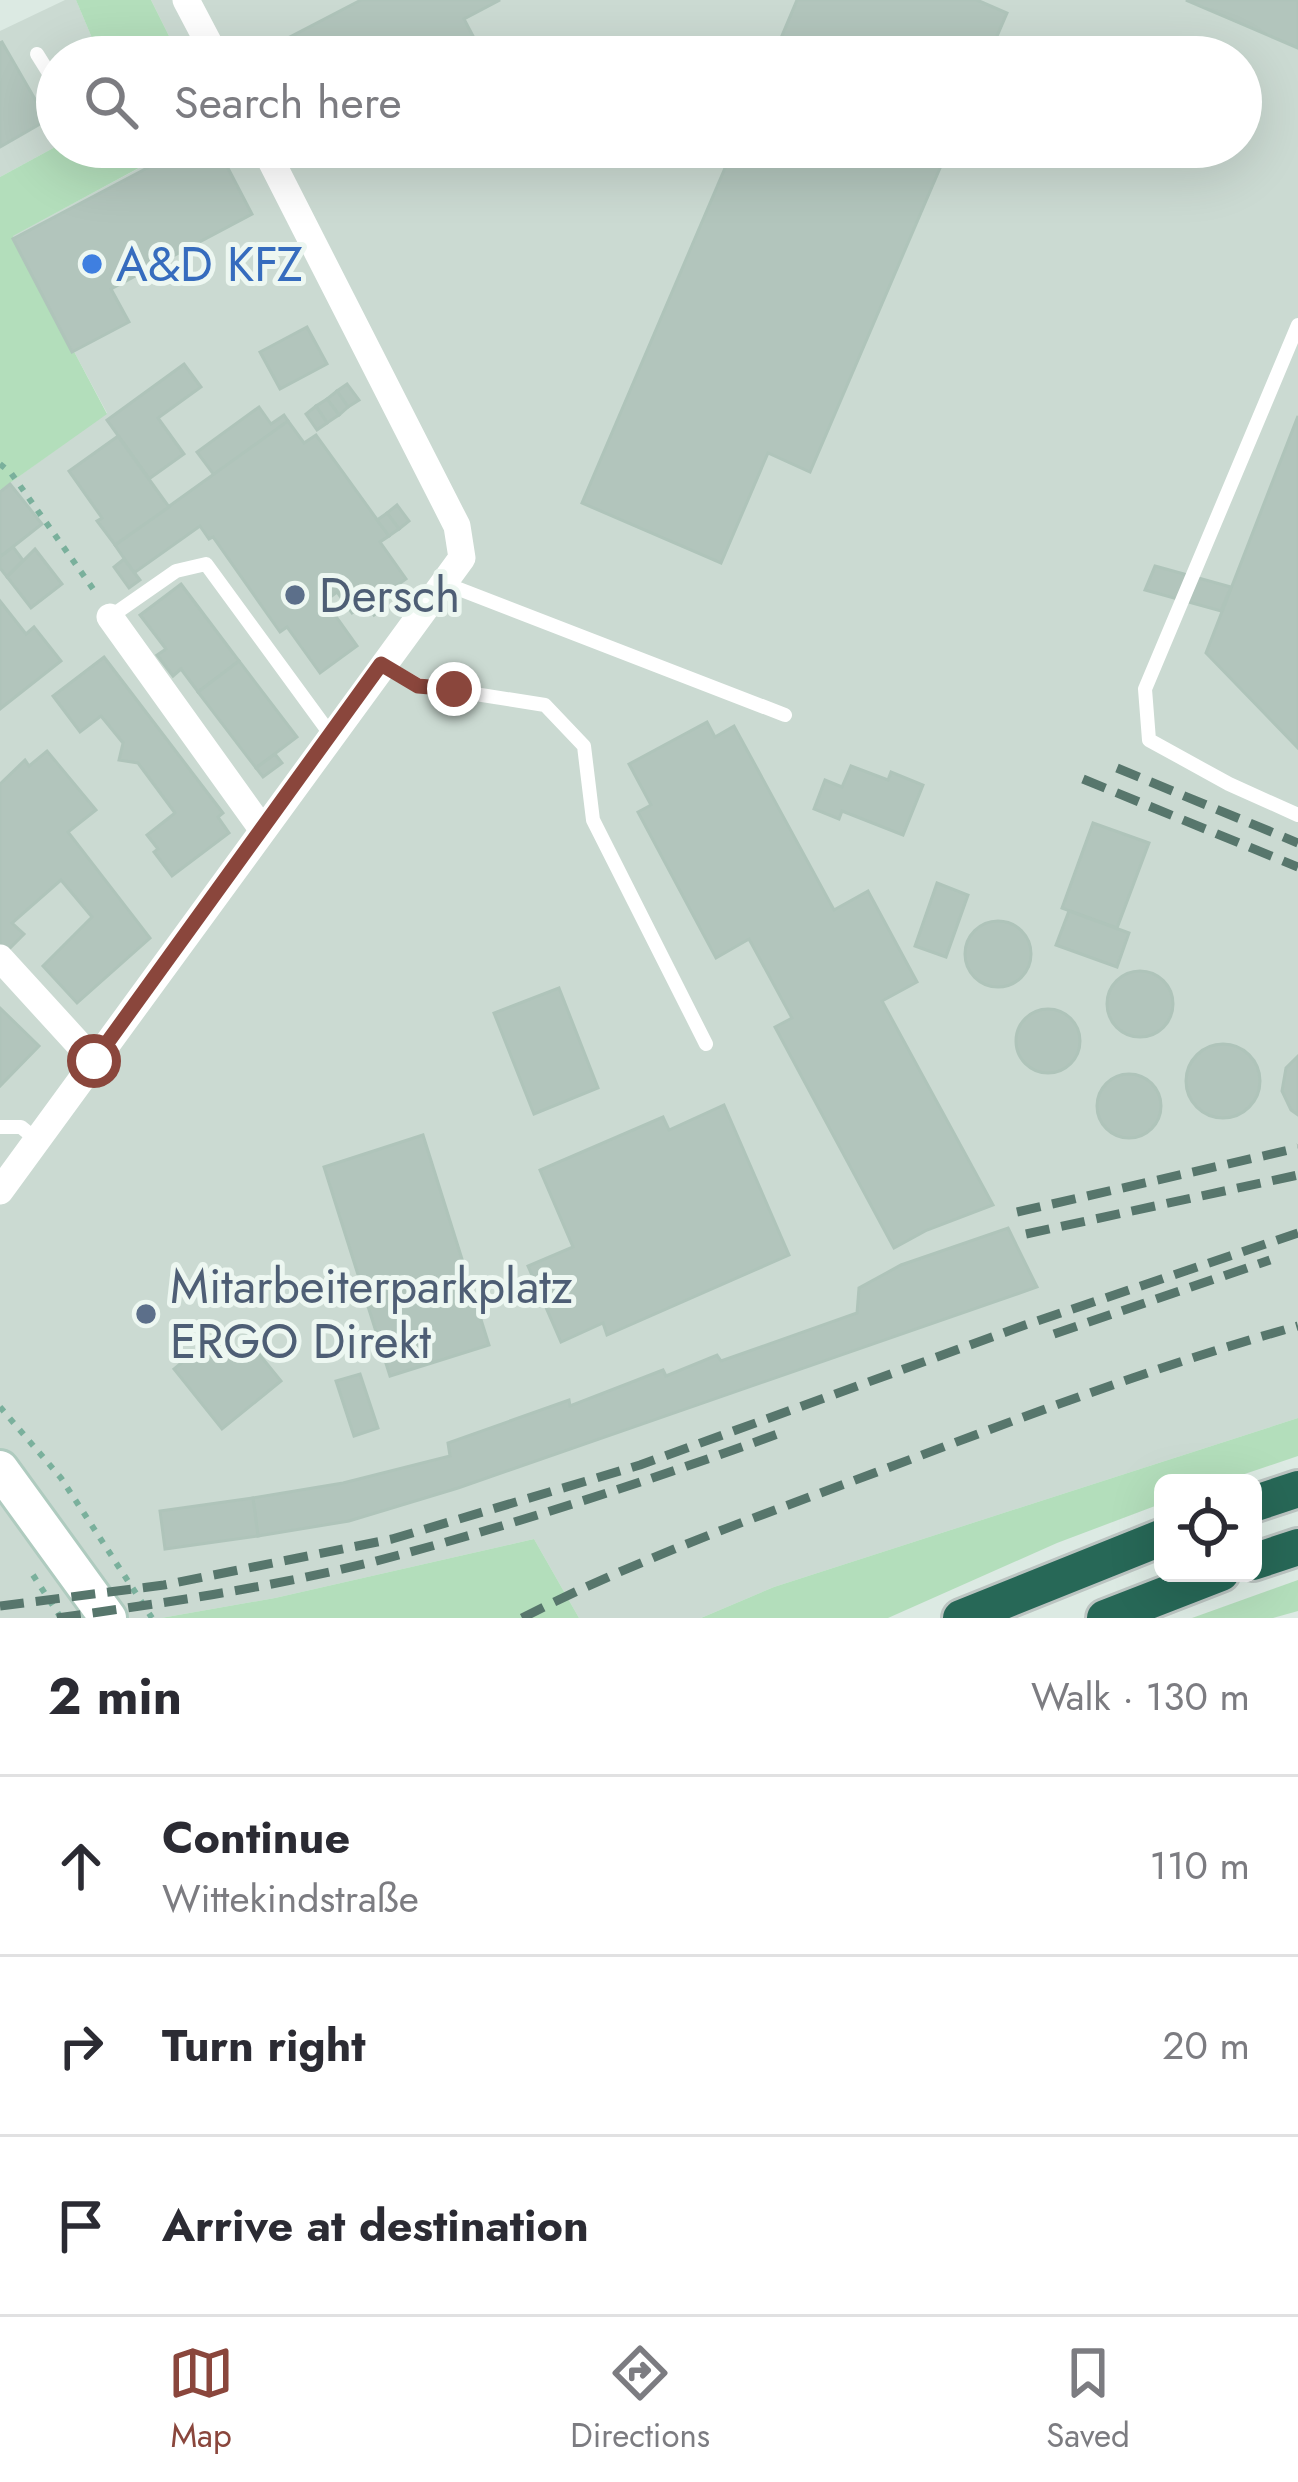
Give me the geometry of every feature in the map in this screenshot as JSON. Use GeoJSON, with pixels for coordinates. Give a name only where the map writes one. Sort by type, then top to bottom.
{"type":"FeatureCollection","features":[{"type":"Feature","properties":{"kind":"highway"},"geometry":{"type":"LineString","coordinates":[[1262,1501],[1298,1489]]}},
{"type":"Feature","properties":{"kind":"highway"},"geometry":{"type":"LineString","coordinates":[[961,1618],[1154,1541]]}},
{"type":"Feature","properties":{"kind":"highway"},"geometry":{"type":"LineString","coordinates":[[1262,1559],[1298,1547]]}},
{"type":"Feature","properties":{"kind":"highway"},"geometry":{"type":"LineString","coordinates":[[1105,1618],[1198,1582]]}},
{"type":"Feature","properties":{"kind":"main road"},"geometry":{"type":"LineString","coordinates":[[0,1469],[108,1618]]}},
{"type":"Feature","properties":{"kind":"street"},"geometry":{"type":"LineString","coordinates":[[186,0],[206,36]]}},
{"type":"Feature","properties":{"kind":"street"},"geometry":{"type":"LineString","coordinates":[[0,1191],[462,558],[457,526],[275,168]]}},
{"type":"Feature","properties":{"kind":"street"},"geometry":{"type":"LineString","coordinates":[[110,616],[262,829]]}},
{"type":"Feature","properties":{"kind":"street"},"geometry":{"type":"LineString","coordinates":[[0,958],[94,1061]]}},
{"type":"Feature","properties":{"kind":"lane"},"geometry":{"type":"LineString","coordinates":[[1298,325],[1145,689],[1149,740],[1298,815]]}},
{"type":"Feature","properties":{"kind":"lane"},"geometry":{"type":"LineString","coordinates":[[110,616],[176,571],[206,564],[331,735]]}},
{"type":"Feature","properties":{"kind":"lane"},"geometry":{"type":"LineString","coordinates":[[446,584],[785,715]]}},
{"type":"Feature","properties":{"kind":"lane"},"geometry":{"type":"LineString","coordinates":[[381,664],[418,686],[544,705],[584,746],[593,820],[706,1044]]}},
{"type":"Feature","properties":{"kind":"lane"},"geometry":{"type":"LineString","coordinates":[[0,1127],[20,1127],[37,1140]]}},
{"type":"Feature","properties":{"kind":"path"},"geometry":{"type":"LineString","coordinates":[[0,464],[92,586]]}},
{"type":"Feature","properties":{"kind":"path"},"geometry":{"type":"LineString","coordinates":[[0,1406],[61,1478],[152,1618]]}},
{"type":"Feature","properties":{"kind":"shaded area"},"geometry":{"type":"Polygon","coordinates":[[[65,0],[76,0],[91,36],[36,36],[36,157],[0,177],[0,31],[65,0]]]}},
{"type":"Feature","properties":{"kind":"shaded area"},"geometry":{"type":"Polygon","coordinates":[[[151,0],[1298,0],[1298,1418],[774,1587],[701,1618],[579,1618],[534,1539],[275,1598],[161,1618],[0,1618],[0,490],[107,413],[12,236],[139,168],[1262,168],[1262,36],[169,36],[151,0]]]}},
{"type":"Feature","properties":{"kind":"green space"},"geometry":{"type":"Polygon","coordinates":[[[76,0],[151,0],[169,36],[91,36],[76,0]]]}},
{"type":"Feature","properties":{"kind":"green space"},"geometry":{"type":"Polygon","coordinates":[[[36,157],[36,168],[139,168],[13,236],[107,414],[0,490],[0,177],[36,157]]]}},
{"type":"Feature","properties":{"kind":"green space"},"geometry":{"type":"Polygon","coordinates":[[[1298,1418],[1298,1456],[1245,1474],[1154,1474],[1154,1506],[1057,1543],[888,1618],[701,1618],[774,1587],[1298,1418]]]}},
{"type":"Feature","properties":{"kind":"green space"},"geometry":{"type":"Polygon","coordinates":[[[534,1539],[579,1618],[161,1618],[275,1598],[534,1539]]]}},
{"type":"Feature","properties":{"kind":"green space"},"geometry":{"type":"Polygon","coordinates":[[[1298,1580],[1298,1611],[1273,1618],[1192,1618],[1298,1580]]]}},
{"type":"Feature","properties":{"kind":"building"},"geometry":{"type":"Polygon","coordinates":[[[361,0],[500,0],[464,19],[473,36],[292,36],[361,0]]]}},
{"type":"Feature","properties":{"kind":"building"},"geometry":{"type":"Polygon","coordinates":[[[797,0],[977,0],[1007,13],[997,36],[782,36],[797,0]]]}},
{"type":"Feature","properties":{"kind":"building"},"geometry":{"type":"Polygon","coordinates":[[[1186,0],[1298,0],[1298,48],[1186,0]]]}},
{"type":"Feature","properties":{"kind":"building"},"geometry":{"type":"Polygon","coordinates":[[[0,43],[36,101],[36,126],[0,147],[0,43]]]}},
{"type":"Feature","properties":{"kind":"building","name":"A&D KFZ"},"geometry":{"type":"Polygon","coordinates":[[[147,168],[228,168],[252,214],[111,289],[129,322],[72,352],[13,239],[147,168]]]}},
{"type":"Feature","properties":{"kind":"building"},"geometry":{"type":"Polygon","coordinates":[[[725,168],[940,168],[810,472],[768,453],[721,563],[582,503],[725,168]]]}},
{"type":"Feature","properties":{"kind":"building"},"geometry":{"type":"Polygon","coordinates":[[[307,327],[327,364],[280,389],[260,352],[307,327]]]}},
{"type":"Feature","properties":{"kind":"building"},"geometry":{"type":"Polygon","coordinates":[[[184,364],[201,387],[158,418],[184,454],[149,479],[107,420],[184,364]]]}},
{"type":"Feature","properties":{"kind":"building"},"geometry":{"type":"Polygon","coordinates":[[[347,384],[359,400],[348,407],[337,391],[347,384]]]}},
{"type":"Feature","properties":{"kind":"building"},"geometry":{"type":"Polygon","coordinates":[[[337,391],[348,407],[339,415],[327,399],[337,391]]]}},
{"type":"Feature","properties":{"kind":"building"},"geometry":{"type":"Polygon","coordinates":[[[327,399],[339,415],[327,423],[316,406],[327,399]]]}},
{"type":"Feature","properties":{"kind":"building"},"geometry":{"type":"Polygon","coordinates":[[[316,406],[327,423],[317,430],[306,414],[316,406]]]}},
{"type":"Feature","properties":{"kind":"building"},"geometry":{"type":"Polygon","coordinates":[[[259,407],[271,424],[284,415],[288,421],[214,475],[197,452],[259,407]]]}},
{"type":"Feature","properties":{"kind":"building"},"geometry":{"type":"Polygon","coordinates":[[[1298,416],[1298,748],[1206,653],[1298,416]]]}},
{"type":"Feature","properties":{"kind":"building"},"geometry":{"type":"Polygon","coordinates":[[[288,421],[304,443],[316,435],[389,536],[380,542],[406,579],[379,598],[385,607],[374,615],[366,603],[352,613],[337,592],[325,601],[357,646],[320,673],[287,627],[280,632],[213,537],[209,539],[200,526],[134,573],[115,545],[288,421]]]}},
{"type":"Feature","properties":{"kind":"building"},"geometry":{"type":"Polygon","coordinates":[[[118,436],[169,507],[115,545],[69,471],[118,436]]]}},
{"type":"Feature","properties":{"kind":"building"},"geometry":{"type":"Polygon","coordinates":[[[10,484],[42,524],[0,557],[0,492],[10,484]]]}},
{"type":"Feature","properties":{"kind":"building"},"geometry":{"type":"Polygon","coordinates":[[[397,505],[409,521],[399,529],[387,513],[397,505]]]}},
{"type":"Feature","properties":{"kind":"building"},"geometry":{"type":"Polygon","coordinates":[[[387,513],[399,529],[389,536],[377,520],[387,513]]]}},
{"type":"Feature","properties":{"kind":"building"},"geometry":{"type":"Polygon","coordinates":[[[13,547],[25,563],[7,577],[0,568],[0,557],[13,547]]]}},
{"type":"Feature","properties":{"kind":"building"},"geometry":{"type":"Polygon","coordinates":[[[35,549],[62,584],[31,608],[7,577],[35,549]]]}},
{"type":"Feature","properties":{"kind":"building"},"geometry":{"type":"Polygon","coordinates":[[[124,559],[140,580],[129,588],[114,567],[124,559]]]}},
{"type":"Feature","properties":{"kind":"building"},"geometry":{"type":"Polygon","coordinates":[[[1155,566],[1231,587],[1221,611],[1145,590],[1155,566]]]}},
{"type":"Feature","properties":{"kind":"building"},"geometry":{"type":"Polygon","coordinates":[[[181,584],[239,661],[198,692],[181,669],[173,676],[157,655],[166,649],[140,615],[181,584]]]}},
{"type":"Feature","properties":{"kind":"building"},"geometry":{"type":"Polygon","coordinates":[[[0,601],[26,634],[34,627],[61,661],[0,709],[0,601]]]}},
{"type":"Feature","properties":{"kind":"building"},"geometry":{"type":"Polygon","coordinates":[[[104,657],[223,813],[218,817],[229,833],[172,876],[147,835],[175,813],[138,763],[119,760],[123,743],[101,716],[80,732],[53,696],[104,657]]]}},
{"type":"Feature","properties":{"kind":"building"},"geometry":{"type":"Polygon","coordinates":[[[239,661],[297,737],[256,768],[198,692],[239,661]]]}},
{"type":"Feature","properties":{"kind":"building"},"geometry":{"type":"Polygon","coordinates":[[[707,722],[715,737],[734,726],[834,910],[868,891],[917,982],[882,1001],[993,1205],[894,1248],[775,1027],[792,1018],[749,939],[716,958],[638,812],[651,805],[629,764],[707,722]]]}},
{"type":"Feature","properties":{"kind":"building"},"geometry":{"type":"Polygon","coordinates":[[[47,751],[96,810],[68,832],[150,938],[77,1003],[43,966],[92,917],[61,880],[12,923],[24,934],[7,951],[0,943],[0,784],[25,760],[29,766],[47,751]]]}},
{"type":"Feature","properties":{"kind":"building"},"geometry":{"type":"Polygon","coordinates":[[[275,754],[282,763],[263,777],[256,768],[275,754]]]}},
{"type":"Feature","properties":{"kind":"building"},"geometry":{"type":"Polygon","coordinates":[[[851,766],[888,780],[891,772],[923,785],[903,835],[842,811],[839,819],[814,809],[825,780],[842,787],[851,766]]]}},
{"type":"Feature","properties":{"kind":"building"},"geometry":{"type":"Polygon","coordinates":[[[1093,823],[1149,843],[1117,928],[1062,908],[1093,823]]]}},
{"type":"Feature","properties":{"kind":"building"},"geometry":{"type":"Polygon","coordinates":[[[937,883],[968,895],[946,957],[915,946],[937,883]]]}},
{"type":"Feature","properties":{"kind":"building"},"geometry":{"type":"Polygon","coordinates":[[[1069,911],[1129,933],[1117,967],[1056,945],[1069,911]]]}},
{"type":"Feature","properties":{"kind":"building"},"geometry":{"type":"Polygon","coordinates":[[[998,921],[1021,931],[1031,954],[1021,977],[998,987],[975,977],[965,954],[975,931],[998,921]]]}},
{"type":"Feature","properties":{"kind":"building"},"geometry":{"type":"Polygon","coordinates":[[[1140,971],[1163,981],[1173,1004],[1163,1027],[1140,1037],[1117,1027],[1107,1004],[1117,981],[1140,971]]]}},
{"type":"Feature","properties":{"kind":"building"},"geometry":{"type":"Polygon","coordinates":[[[559,988],[598,1088],[534,1114],[494,1013],[559,988]]]}},
{"type":"Feature","properties":{"kind":"building"},"geometry":{"type":"Polygon","coordinates":[[[0,1008],[39,1046],[0,1086],[0,1008]]]}},
{"type":"Feature","properties":{"kind":"building"},"geometry":{"type":"Polygon","coordinates":[[[1048,1009],[1070,1019],[1080,1041],[1070,1063],[1048,1073],[1026,1063],[1016,1041],[1026,1019],[1048,1009]]]}},
{"type":"Feature","properties":{"kind":"building"},"geometry":{"type":"Polygon","coordinates":[[[1223,1044],[1249,1055],[1260,1081],[1249,1107],[1223,1118],[1197,1107],[1186,1081],[1197,1055],[1223,1044]]]}},
{"type":"Feature","properties":{"kind":"building"},"geometry":{"type":"Polygon","coordinates":[[[1298,1056],[1298,1115],[1282,1091],[1286,1068],[1298,1056]]]}},
{"type":"Feature","properties":{"kind":"building"},"geometry":{"type":"Polygon","coordinates":[[[1129,1074],[1152,1083],[1161,1106],[1152,1129],[1129,1138],[1106,1129],[1097,1106],[1106,1083],[1129,1074]]]}},
{"type":"Feature","properties":{"kind":"building"},"geometry":{"type":"Polygon","coordinates":[[[724,1105],[789,1255],[607,1335],[603,1323],[561,1342],[528,1266],[573,1247],[540,1170],[663,1117],[669,1130],[724,1105]]]}},
{"type":"Feature","properties":{"kind":"building"},"geometry":{"type":"Polygon","coordinates":[[[423,1135],[489,1345],[390,1376],[324,1167],[423,1135]]]}},
{"type":"Feature","properties":{"kind":"building"},"geometry":{"type":"Polygon","coordinates":[[[1008,1228],[1037,1287],[458,1488],[349,1521],[258,1536],[253,1498],[343,1483],[450,1456],[448,1443],[569,1400],[570,1406],[717,1355],[721,1361],[857,1313],[859,1288],[901,1265],[1008,1228]]]}},
{"type":"Feature","properties":{"kind":"building"},"geometry":{"type":"Polygon","coordinates":[[[215,1335],[233,1357],[250,1343],[281,1381],[222,1429],[174,1369],[215,1335]]]}},
{"type":"Feature","properties":{"kind":"building"},"geometry":{"type":"Polygon","coordinates":[[[360,1374],[378,1428],[354,1436],[336,1381],[360,1374]]]}},
{"type":"Feature","properties":{"kind":"building"},"geometry":{"type":"Polygon","coordinates":[[[253,1498],[258,1536],[165,1549],[160,1511],[253,1498]]]}},
{"type":"Feature","properties":{"kind":"railway"},"geometry":{"type":"LineString","coordinates":[[1117,768],[1298,843]]}},
{"type":"Feature","properties":{"kind":"railway"},"geometry":{"type":"LineString","coordinates":[[1083,779],[1298,867]]}},
{"type":"Feature","properties":{"kind":"railway"},"geometry":{"type":"LineString","coordinates":[[1017,1212],[1298,1148]]}},
{"type":"Feature","properties":{"kind":"railway"},"geometry":{"type":"LineString","coordinates":[[1026,1234],[1298,1175]]}},
{"type":"Feature","properties":{"kind":"railway"},"geometry":{"type":"LineString","coordinates":[[0,1606],[164,1585],[392,1539],[640,1465],[1025,1325],[1298,1233]]}},
{"type":"Feature","properties":{"kind":"railway"},"geometry":{"type":"LineString","coordinates":[[1054,1334],[1270,1260]]}},
{"type":"Feature","properties":{"kind":"railway"},"geometry":{"type":"LineString","coordinates":[[522,1618],[656,1557],[793,1503],[1090,1393],[1298,1326]]}},
{"type":"Feature","properties":{"kind":"railway"},"geometry":{"type":"LineString","coordinates":[[57,1618],[357,1566],[592,1498],[783,1432]]}},
{"type":"Feature","properties":{"kind":"place","name":"A&D KFZ"},"geometry":{"type":"Point","coordinates":[92,264]}},
{"type":"Feature","properties":{"kind":"place","name":"Dersch"},"geometry":{"type":"Point","coordinates":[295,595]}},
{"type":"Feature","properties":{"kind":"place","name":"Mitarbeiterparkplatz ERGO Direkt"},"geometry":{"type":"Point","coordinates":[146,1314]}},
{"type":"Feature","properties":{"kind":"route"},"geometry":{"type":"LineString","coordinates":[[94,1061],[381,664],[418,686],[454,689]]}}]}
